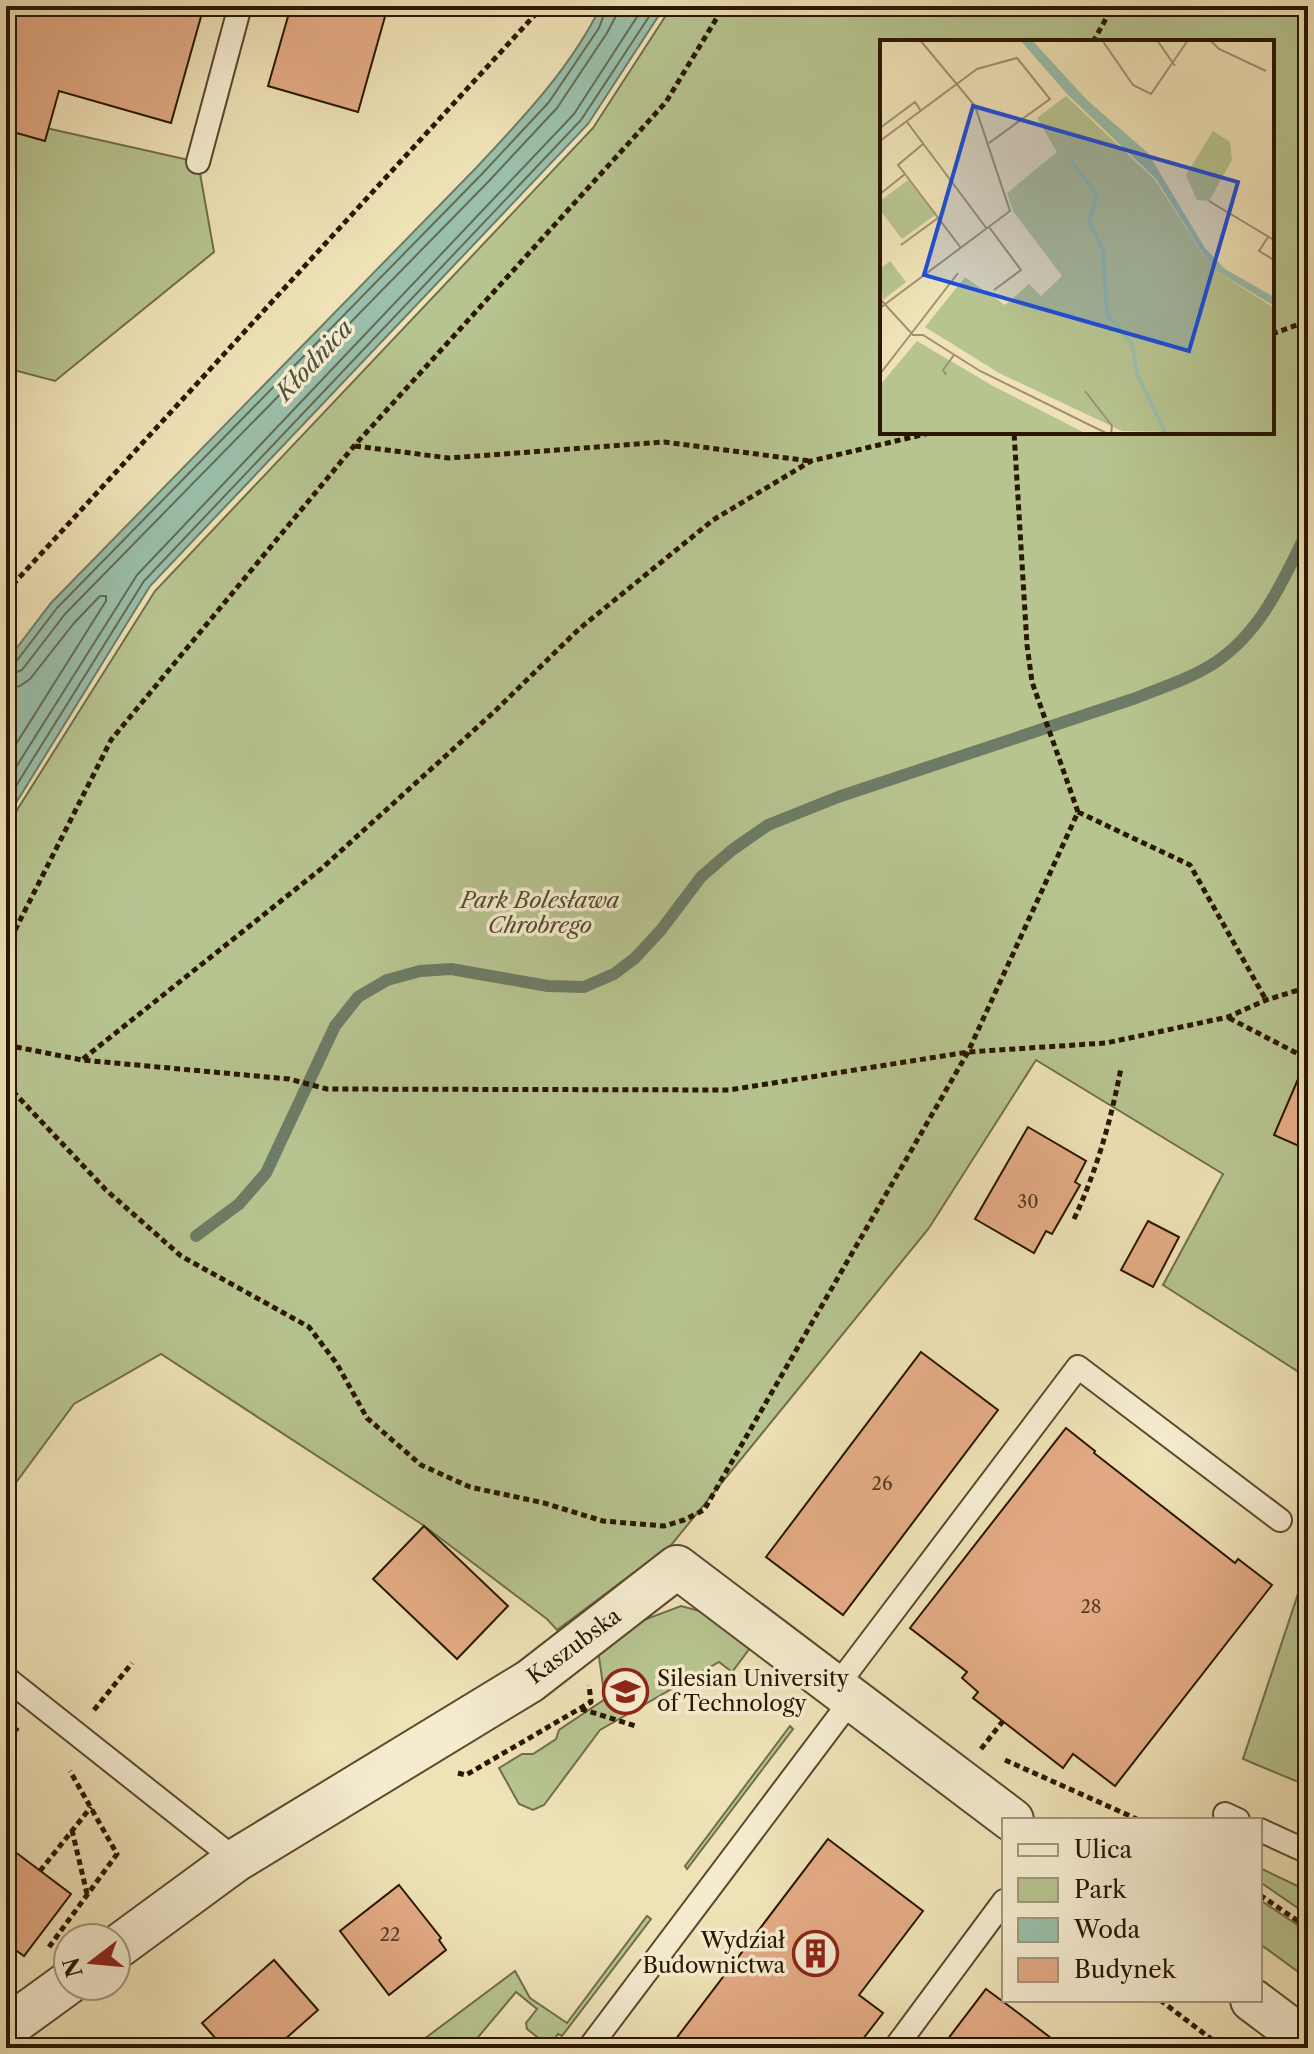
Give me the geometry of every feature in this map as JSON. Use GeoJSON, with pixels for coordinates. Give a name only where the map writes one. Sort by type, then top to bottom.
{"type":"FeatureCollection","features":[{"type":"Feature","properties":{"kind":"street","name":"Kaszubska"},"geometry":{"type":"LineString","coordinates":[[132,1936],[236,1860],[530,1681],[677,1567],[1009,1818]]}},
{"type":"Feature","properties":{"kind":"street"},"geometry":{"type":"LineString","coordinates":[[6,2028],[52,1973]]}},
{"type":"Feature","properties":{"kind":"street"},"geometry":{"type":"LineString","coordinates":[[1255,2002],[1308,2042]]}},
{"type":"Feature","properties":{"kind":"lane"},"geometry":{"type":"LineString","coordinates":[[198,162],[240,6]]}},
{"type":"Feature","properties":{"kind":"lane"},"geometry":{"type":"LineString","coordinates":[[589,2048],[1078,1367],[1280,1520]]}},
{"type":"Feature","properties":{"kind":"lane"},"geometry":{"type":"LineString","coordinates":[[6,1678],[236,1860]]}},
{"type":"Feature","properties":{"kind":"lane"},"geometry":{"type":"LineString","coordinates":[[1262,1831],[1308,1852]]}},
{"type":"Feature","properties":{"kind":"lane"},"geometry":{"type":"LineString","coordinates":[[895,2048],[1002,1904]]}},
{"type":"Feature","properties":{"kind":"path"},"geometry":{"type":"LineString","coordinates":[[6,592],[543,6]]}},
{"type":"Feature","properties":{"kind":"path"},"geometry":{"type":"LineString","coordinates":[[6,948],[111,740],[354,446],[666,102],[724,6]]}},
{"type":"Feature","properties":{"kind":"path"},"geometry":{"type":"LineString","coordinates":[[1094,40],[1113,6]]}},
{"type":"Feature","properties":{"kind":"path"},"geometry":{"type":"LineString","coordinates":[[1274,333],[1308,321]]}},
{"type":"Feature","properties":{"kind":"path"},"geometry":{"type":"LineString","coordinates":[[82,1060],[321,869],[494,712],[579,629],[713,520],[811,461],[926,434]]}},
{"type":"Feature","properties":{"kind":"path"},"geometry":{"type":"LineString","coordinates":[[1014,434],[1032,682],[1078,812],[1190,865],[1266,1000]]}},
{"type":"Feature","properties":{"kind":"path"},"geometry":{"type":"LineString","coordinates":[[354,446],[449,458],[664,442],[811,461]]}},
{"type":"Feature","properties":{"kind":"path"},"geometry":{"type":"LineString","coordinates":[[6,1084],[106,1190],[181,1256],[309,1327],[337,1364],[367,1418],[421,1465],[470,1487],[544,1503],[603,1521],[664,1526],[704,1510],[968,1052],[1078,812]]}},
{"type":"Feature","properties":{"kind":"path"},"geometry":{"type":"LineString","coordinates":[[6,1045],[82,1060],[289,1079],[327,1089],[729,1090],[968,1052],[1106,1043],[1228,1017],[1266,1000],[1308,987]]}},
{"type":"Feature","properties":{"kind":"path"},"geometry":{"type":"LineString","coordinates":[[1228,1017],[1308,1059]]}},
{"type":"Feature","properties":{"kind":"path"},"geometry":{"type":"LineString","coordinates":[[1074,1219],[1088,1190],[1111,1119],[1121,1068]]}},
{"type":"Feature","properties":{"kind":"path"},"geometry":{"type":"LineString","coordinates":[[91,1714],[132,1663]]}},
{"type":"Feature","properties":{"kind":"path"},"geometry":{"type":"LineString","coordinates":[[580,1708],[636,1726]]}},
{"type":"Feature","properties":{"kind":"path"},"geometry":{"type":"LineString","coordinates":[[446,1770],[466,1775],[569,1714]]}},
{"type":"Feature","properties":{"kind":"path"},"geometry":{"type":"LineString","coordinates":[[981,1749],[1135,1818]]}},
{"type":"Feature","properties":{"kind":"path"},"geometry":{"type":"LineString","coordinates":[[60,1763],[70,1770],[117,1854],[87,1895],[76,1922]]}},
{"type":"Feature","properties":{"kind":"path"},"geometry":{"type":"LineString","coordinates":[[40,1871],[91,1807]]}},
{"type":"Feature","properties":{"kind":"path"},"geometry":{"type":"LineString","coordinates":[[72,1830],[87,1895]]}},
{"type":"Feature","properties":{"kind":"path"},"geometry":{"type":"LineString","coordinates":[[1262,1896],[1308,1928]]}},
{"type":"Feature","properties":{"kind":"path"},"geometry":{"type":"LineString","coordinates":[[1163,2002],[1223,2048]]}},
{"type":"Feature","properties":{"kind":"green space","name":"Park Bolesława Chrobrego"},"geometry":{"type":"Polygon","coordinates":[[[672,6],[1308,6],[1308,1378],[1163,1285],[1223,1174],[1036,1060],[929,1228],[672,1544],[557,1630],[547,1619],[423,1525],[161,1354],[74,1404],[6,1496],[6,836],[17,810],[155,591],[593,128],[672,6]]]}},
{"type":"Feature","properties":{"kind":"green space"},"geometry":{"type":"Polygon","coordinates":[[[6,119],[198,162],[214,252],[55,381],[6,368],[6,119]]]}},
{"type":"Feature","properties":{"kind":"green space"},"geometry":{"type":"Polygon","coordinates":[[[1308,1564],[1308,1786],[1243,1759],[1308,1564]]]}},
{"type":"Feature","properties":{"kind":"green space"},"geometry":{"type":"Polygon","coordinates":[[[681,1606],[703,1612],[750,1648],[732,1672],[719,1662],[600,1730],[544,1805],[533,1810],[519,1804],[499,1768],[522,1754],[533,1754],[556,1739],[559,1730],[605,1699],[598,1650],[625,1627],[681,1606]]]}},
{"type":"Feature","properties":{"kind":"green space"},"geometry":{"type":"Polygon","coordinates":[[[790,1726],[793,1729],[687,1869],[685,1866],[790,1726]]]}},
{"type":"Feature","properties":{"kind":"green space"},"geometry":{"type":"Polygon","coordinates":[[[1262,1869],[1308,1891],[1308,1915],[1262,1883],[1262,1869]]]}},
{"type":"Feature","properties":{"kind":"green space"},"geometry":{"type":"Polygon","coordinates":[[[1262,1901],[1308,1932],[1308,1979],[1262,1945],[1262,1901]]]}},
{"type":"Feature","properties":{"kind":"green space"},"geometry":{"type":"Polygon","coordinates":[[[647,1916],[651,1919],[562,2036],[558,2034],[548,2048],[543,2048],[546,2044],[527,2029],[526,2023],[537,2009],[516,1992],[469,2048],[412,2048],[515,1971],[530,1998],[567,2023],[647,1916]]]}},
{"type":"Feature","properties":{"kind":"water","name":"Kłodnica"},"geometry":{"type":"Polygon","coordinates":[[[601,6],[665,6],[588,124],[150,586],[6,819],[6,662],[51,603],[510,131],[560,72],[601,6]]]}},
{"type":"Feature","properties":{"kind":"building"},"geometry":{"type":"Polygon","coordinates":[[[6,6],[204,6],[171,123],[59,91],[45,141],[6,130],[6,6]]]}},
{"type":"Feature","properties":{"kind":"building"},"geometry":{"type":"Polygon","coordinates":[[[291,6],[388,6],[358,112],[268,86],[291,6]]]}},
{"type":"Feature","properties":{"kind":"building"},"geometry":{"type":"Polygon","coordinates":[[[1308,1056],[1308,1150],[1274,1135],[1308,1056]]]}},
{"type":"Feature","properties":{"kind":"building"},"geometry":{"type":"Polygon","coordinates":[[[1028,1127],[1086,1161],[1075,1182],[1080,1185],[1052,1234],[1046,1231],[1034,1253],[975,1219],[1028,1127]]]}},
{"type":"Feature","properties":{"kind":"building"},"geometry":{"type":"Polygon","coordinates":[[[1148,1221],[1179,1237],[1153,1287],[1121,1270],[1148,1221]]]}},
{"type":"Feature","properties":{"kind":"building"},"geometry":{"type":"Polygon","coordinates":[[[921,1352],[998,1410],[843,1615],[766,1557],[921,1352]]]}},
{"type":"Feature","properties":{"kind":"building"},"geometry":{"type":"Polygon","coordinates":[[[1066,1428],[1235,1563],[1238,1559],[1272,1585],[1115,1786],[1073,1754],[1063,1768],[973,1698],[978,1692],[962,1678],[967,1672],[910,1628],[1066,1428]]]}},
{"type":"Feature","properties":{"kind":"building"},"geometry":{"type":"Polygon","coordinates":[[[424,1526],[508,1606],[457,1659],[373,1579],[424,1526]]]}},
{"type":"Feature","properties":{"kind":"building","name":"Wydział Budownictwa"},"geometry":{"type":"Polygon","coordinates":[[[828,1839],[923,1911],[859,1995],[883,2013],[856,2048],[669,2048],[828,1839]]]}},
{"type":"Feature","properties":{"kind":"building"},"geometry":{"type":"Polygon","coordinates":[[[6,1845],[71,1894],[24,1956],[6,1943],[6,1845]]]}},
{"type":"Feature","properties":{"kind":"building"},"geometry":{"type":"Polygon","coordinates":[[[399,1885],[441,1938],[439,1940],[446,1950],[389,1995],[340,1931],[399,1885]]]}},
{"type":"Feature","properties":{"kind":"building"},"geometry":{"type":"Polygon","coordinates":[[[274,1960],[318,2010],[275,2048],[224,2048],[202,2023],[274,1960]]]}},
{"type":"Feature","properties":{"kind":"building"},"geometry":{"type":"Polygon","coordinates":[[[986,1989],[1064,2048],[941,2048],[986,1989]]]}},
{"type":"Feature","properties":{"kind":"waterway"},"geometry":{"type":"LineString","coordinates":[[196,1236],[239,1204],[266,1173],[335,1026],[358,997],[387,980],[420,971],[451,969],[548,986],[584,987],[614,974],[635,958],[661,930],[701,877],[768,825],[838,797],[1136,698],[1207,668],[1247,635],[1259,619],[1308,530]]}},
{"type":"Feature","properties":{"kind":"place","name":"Silesian University of Technology"},"geometry":{"type":"Point","coordinates":[626,1691]}},
{"type":"Feature","properties":{"kind":"place","name":"Wydział Budownictwa"},"geometry":{"type":"Point","coordinates":[816,1953]}}]}
